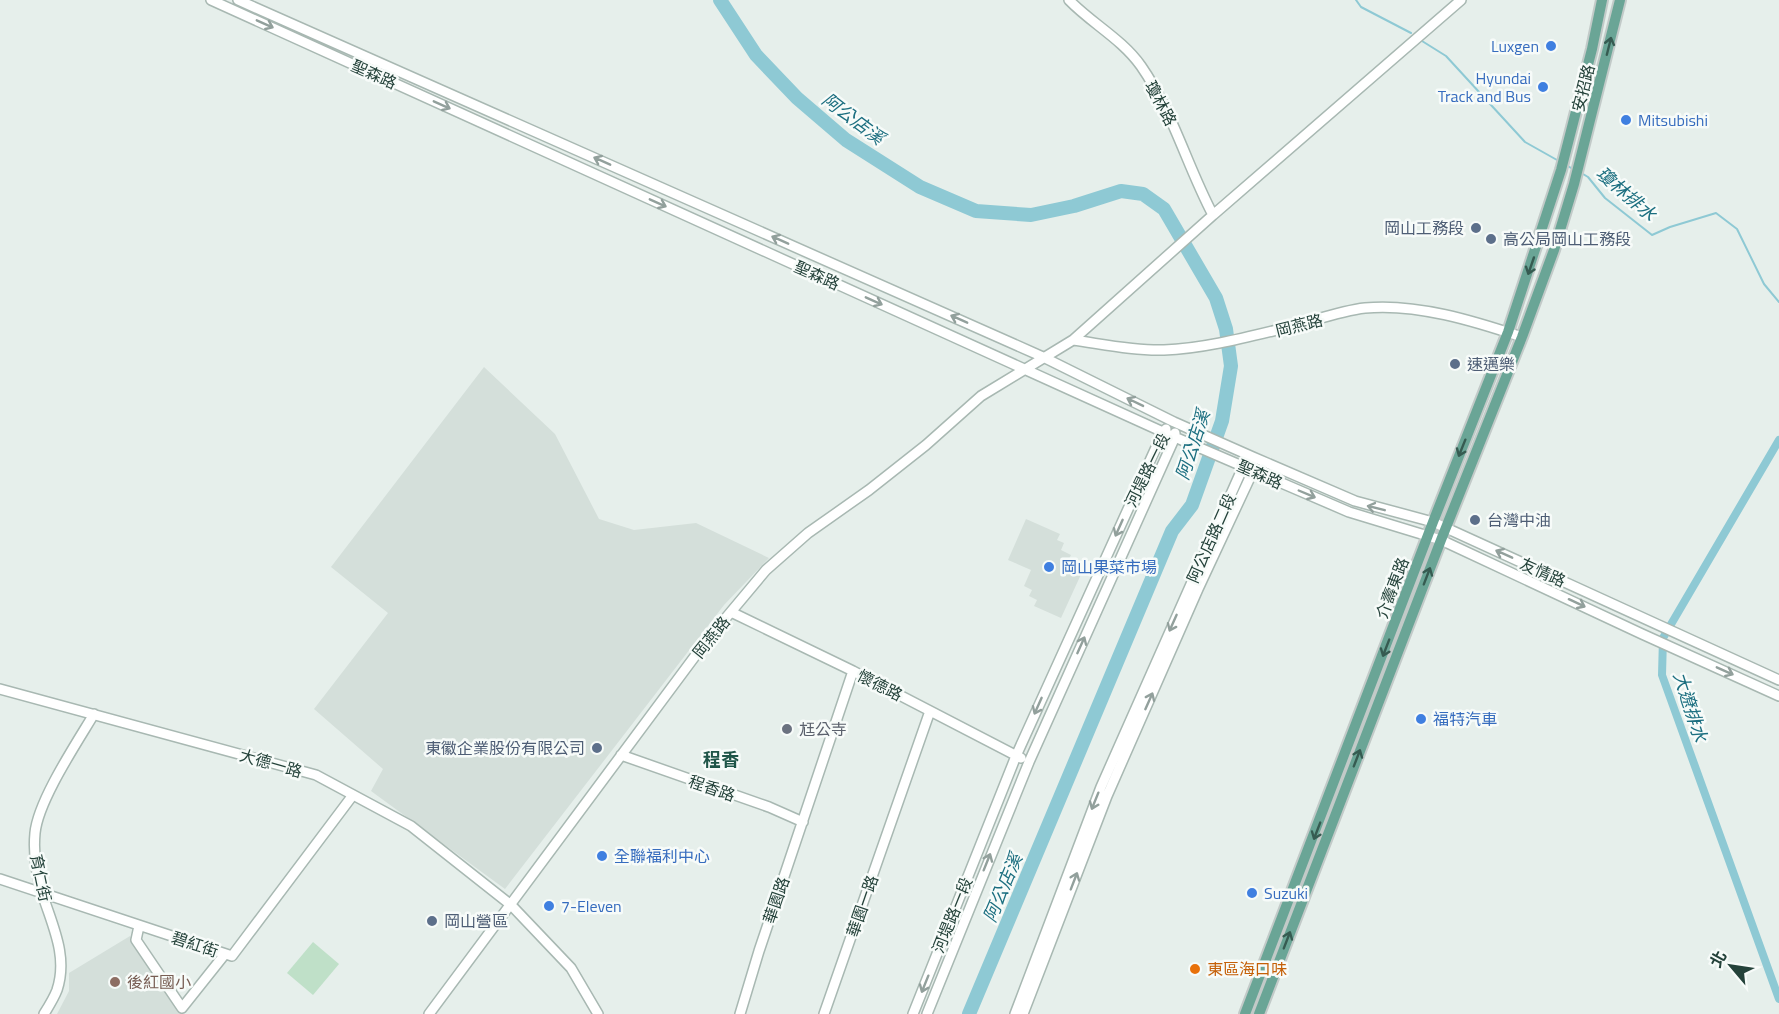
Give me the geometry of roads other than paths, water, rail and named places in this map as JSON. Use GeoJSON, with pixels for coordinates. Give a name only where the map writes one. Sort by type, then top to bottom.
{"type":"FeatureCollection","features":[{"type":"Feature","properties":{"kind":"main road","name":"安招路"},"geometry":{"type":"LineString","coordinates":[[1561,170],[1602,0]]}},
{"type":"Feature","properties":{"kind":"main road","name":"安招路"},"geometry":{"type":"LineString","coordinates":[[1574,184],[1620,0]]}},
{"type":"Feature","properties":{"kind":"main road"},"geometry":{"type":"LineString","coordinates":[[1567,147],[1582,152]]}},
{"type":"Feature","properties":{"kind":"main road","name":"介壽東路"},"geometry":{"type":"LineString","coordinates":[[1245,1014],[1508,332],[1561,170]]}},
{"type":"Feature","properties":{"kind":"main road","name":"介壽東路"},"geometry":{"type":"LineString","coordinates":[[1259,1014],[1441,540],[1522,337],[1561,228],[1574,184]]}},
{"type":"Feature","properties":{"kind":"main road"},"geometry":{"type":"LineString","coordinates":[[1545,223],[1561,228]]}},
{"type":"Feature","properties":{"kind":"street","name":"聖森路"},"geometry":{"type":"LineString","coordinates":[[211,0],[1163,432],[1350,512],[1429,535]]}},
{"type":"Feature","properties":{"kind":"street","name":"聖森路"},"geometry":{"type":"LineString","coordinates":[[238,0],[1043,357],[1174,422],[1253,457],[1355,501],[1433,522]]}},
{"type":"Feature","properties":{"kind":"street","name":"瓊林路"},"geometry":{"type":"LineString","coordinates":[[1069,0],[1140,64],[1174,123],[1199,188],[1213,216]]}},
{"type":"Feature","properties":{"kind":"street"},"geometry":{"type":"LineString","coordinates":[[1213,216],[1461,0]]}},
{"type":"Feature","properties":{"kind":"street","name":"岡燕路"},"geometry":{"type":"LineString","coordinates":[[429,1014],[704,644],[766,570],[808,533],[926,445],[981,396],[1073,340],[1213,216]]}},
{"type":"Feature","properties":{"kind":"street","name":"岡燕路"},"geometry":{"type":"LineString","coordinates":[[1073,340],[1163,350],[1248,336],[1364,308],[1413,309],[1522,337]]}},
{"type":"Feature","properties":{"kind":"street","name":"河堤路一段"},"geometry":{"type":"LineString","coordinates":[[913,1014],[1016,756],[1163,432],[1174,422],[1179,438],[1029,762],[927,1014]]}},
{"type":"Feature","properties":{"kind":"street","name":"阿公店路二段"},"geometry":{"type":"LineString","coordinates":[[1015,1014],[1101,787],[1239,465],[1253,457],[1253,471],[1198,589],[1107,796],[1023,1014]]}},
{"type":"Feature","properties":{"kind":"street","name":"友情路"},"geometry":{"type":"LineString","coordinates":[[1433,522],[1779,680]]}},
{"type":"Feature","properties":{"kind":"street","name":"友情路"},"geometry":{"type":"LineString","coordinates":[[1429,535],[1779,696]]}},
{"type":"Feature","properties":{"kind":"street","name":"懷德路"},"geometry":{"type":"LineString","coordinates":[[731,612],[853,671],[1029,762]]}},
{"type":"Feature","properties":{"kind":"street","name":"華園路"},"geometry":{"type":"LineString","coordinates":[[740,1014],[853,671]]}},
{"type":"Feature","properties":{"kind":"street","name":"大德一路"},"geometry":{"type":"LineString","coordinates":[[0,689],[315,775],[411,826],[511,905],[571,968],[598,1014]]}},
{"type":"Feature","properties":{"kind":"street","name":"華園一路"},"geometry":{"type":"LineString","coordinates":[[824,1014],[930,711]]}},
{"type":"Feature","properties":{"kind":"street","name":"育仁街"},"geometry":{"type":"LineString","coordinates":[[44,1014],[56,992],[61,968],[60,945],[42,895],[34,856],[35,831],[42,807],[94,714]]}},
{"type":"Feature","properties":{"kind":"street","name":"程香路"},"geometry":{"type":"LineString","coordinates":[[621,755],[769,807],[803,822]]}},
{"type":"Feature","properties":{"kind":"street","name":"碧紅街"},"geometry":{"type":"LineString","coordinates":[[0,879],[42,895],[232,956],[353,795]]}},
{"type":"Feature","properties":{"kind":"street"},"geometry":{"type":"LineString","coordinates":[[139,926],[136,940],[182,1008],[225,954]]}},
{"type":"Feature","properties":{"kind":"waterway","name":"阿公店溪"},"geometry":{"type":"LineString","coordinates":[[720,0],[756,55],[797,98],[846,140],[920,187],[976,211],[1031,215],[1074,206],[1121,191],[1143,194],[1164,209],[1216,298],[1226,329],[1231,366],[1222,421],[1192,505],[1172,531],[969,1014]]}},
{"type":"Feature","properties":{"kind":"waterway","name":"瓊林排水"},"geometry":{"type":"LineString","coordinates":[[1356,0],[1361,7],[1411,33]]}},
{"type":"Feature","properties":{"kind":"waterway","name":"瓊林排水"},"geometry":{"type":"LineString","coordinates":[[1422,41],[1446,56],[1525,142],[1557,160]]}},
{"type":"Feature","properties":{"kind":"waterway","name":"瓊林排水"},"geometry":{"type":"LineString","coordinates":[[1583,174],[1605,198],[1652,235],[1716,213],[1737,229],[1764,284],[1779,302]]}},
{"type":"Feature","properties":{"kind":"waterway","name":"大遼排水"},"geometry":{"type":"LineString","coordinates":[[1779,440],[1663,638],[1662,675],[1779,999]]}},
{"type":"Feature","properties":{"kind":"place","name":"Luxgen"},"geometry":{"type":"Point","coordinates":[1551,46]}},
{"type":"Feature","properties":{"kind":"place","name":"Hyundai Track and Bus"},"geometry":{"type":"Point","coordinates":[1543,87]}},
{"type":"Feature","properties":{"kind":"place","name":"Mitsubishi"},"geometry":{"type":"Point","coordinates":[1626,120]}},
{"type":"Feature","properties":{"kind":"place","name":"岡山工務段"},"geometry":{"type":"Point","coordinates":[1476,228]}},
{"type":"Feature","properties":{"kind":"place","name":"高公局岡山工務段"},"geometry":{"type":"Point","coordinates":[1491,239]}},
{"type":"Feature","properties":{"kind":"place","name":"速邁樂"},"geometry":{"type":"Point","coordinates":[1455,364]}},
{"type":"Feature","properties":{"kind":"place","name":"台灣中油"},"geometry":{"type":"Point","coordinates":[1475,520]}},
{"type":"Feature","properties":{"kind":"place","name":"岡山果菜市場"},"geometry":{"type":"Point","coordinates":[1049,567]}},
{"type":"Feature","properties":{"kind":"place","name":"福特汽車"},"geometry":{"type":"Point","coordinates":[1421,719]}},
{"type":"Feature","properties":{"kind":"place","name":"尪公寺"},"geometry":{"type":"Point","coordinates":[787,729]}},
{"type":"Feature","properties":{"kind":"place","name":"東徽企業股份有限公司"},"geometry":{"type":"Point","coordinates":[597,748]}},
{"type":"Feature","properties":{"kind":"place","name":"全聯福利中心"},"geometry":{"type":"Point","coordinates":[602,856]}},
{"type":"Feature","properties":{"kind":"place","name":"Suzuki"},"geometry":{"type":"Point","coordinates":[1252,893]}},
{"type":"Feature","properties":{"kind":"place","name":"7-Eleven"},"geometry":{"type":"Point","coordinates":[549,906]}},
{"type":"Feature","properties":{"kind":"place","name":"岡山營區"},"geometry":{"type":"Point","coordinates":[432,921]}},
{"type":"Feature","properties":{"kind":"place","name":"東區海口味"},"geometry":{"type":"Point","coordinates":[1195,969]}},
{"type":"Feature","properties":{"kind":"place","name":"後紅國小"},"geometry":{"type":"Point","coordinates":[115,982]}},
{"type":"Feature","properties":{"kind":"district","name":"程香"},"geometry":{"type":"Point","coordinates":[721,760]}}]}
